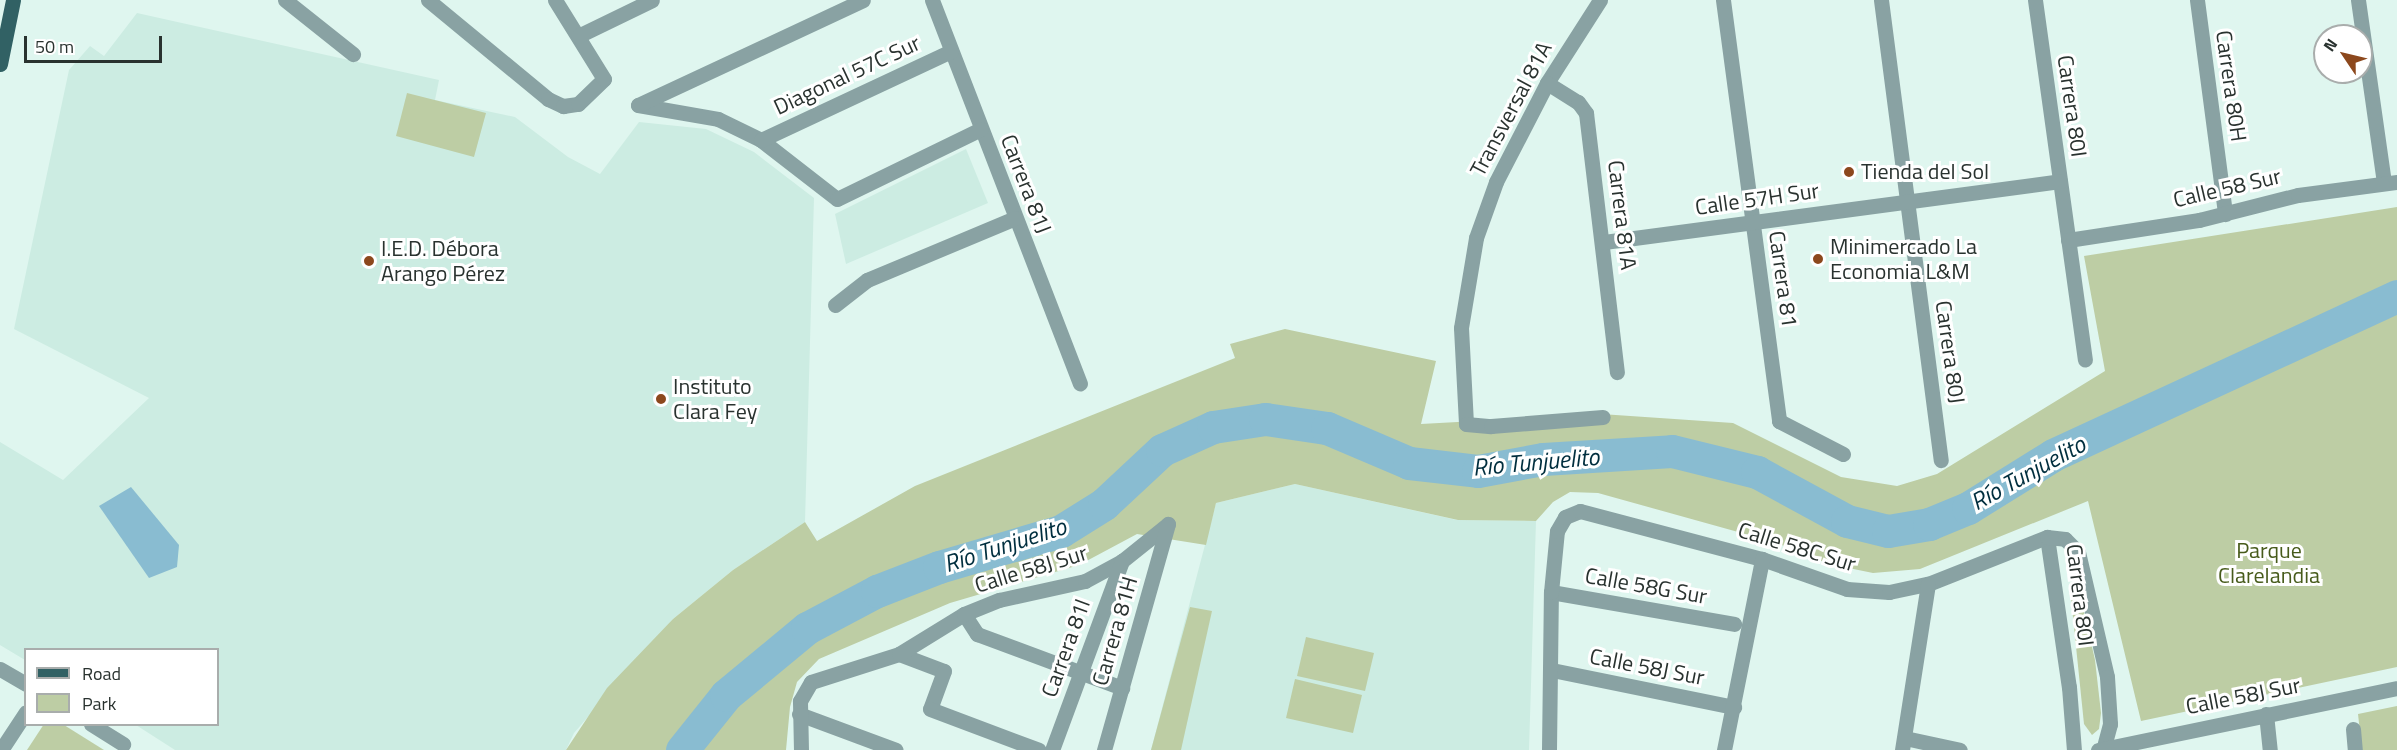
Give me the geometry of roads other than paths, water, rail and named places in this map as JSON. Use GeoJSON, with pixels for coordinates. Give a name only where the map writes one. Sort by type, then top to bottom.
{"type":"FeatureCollection","features":[{"type":"Feature","properties":{"kind":"main road"},"geometry":{"type":"LineString","coordinates":[[0,64],[13,0]]}},
{"type":"Feature","properties":{"kind":"street"},"geometry":{"type":"LineString","coordinates":[[285,0],[352,54]]}},
{"type":"Feature","properties":{"kind":"street"},"geometry":{"type":"LineString","coordinates":[[428,0],[548,99],[563,106],[578,104],[604,79],[555,0]]}},
{"type":"Feature","properties":{"kind":"street"},"geometry":{"type":"LineString","coordinates":[[578,36],[652,0]]}},
{"type":"Feature","properties":{"kind":"street"},"geometry":{"type":"LineString","coordinates":[[863,0],[638,105],[718,119],[761,140],[837,199],[981,129]]}},
{"type":"Feature","properties":{"kind":"street","name":"Carrera 81J"},"geometry":{"type":"LineString","coordinates":[[932,0],[1080,383]]}},
{"type":"Feature","properties":{"kind":"street","name":"Transversal 81A"},"geometry":{"type":"LineString","coordinates":[[1600,0],[1547,83],[1496,182],[1476,238],[1461,328],[1466,424],[1491,426],[1603,417]]}},
{"type":"Feature","properties":{"kind":"street","name":"Carrera 81"},"geometry":{"type":"LineString","coordinates":[[1723,0],[1779,421],[1844,454]]}},
{"type":"Feature","properties":{"kind":"street","name":"Carrera 80J"},"geometry":{"type":"LineString","coordinates":[[1881,0],[1941,460]]}},
{"type":"Feature","properties":{"kind":"street","name":"Carrera 80I"},"geometry":{"type":"LineString","coordinates":[[2035,0],[2085,360]]}},
{"type":"Feature","properties":{"kind":"street","name":"Carrera 80H"},"geometry":{"type":"LineString","coordinates":[[2197,0],[2225,214]]}},
{"type":"Feature","properties":{"kind":"street"},"geometry":{"type":"LineString","coordinates":[[2358,0],[2390,182]]}},
{"type":"Feature","properties":{"kind":"street","name":"Diagonal 57C Sur"},"geometry":{"type":"LineString","coordinates":[[761,140],[951,51]]}},
{"type":"Feature","properties":{"kind":"street","name":"Carrera 81A"},"geometry":{"type":"LineString","coordinates":[[1547,83],[1578,102],[1586,113],[1604,242],[1617,372]]}},
{"type":"Feature","properties":{"kind":"street","name":"Calle 57H Sur"},"geometry":{"type":"LineString","coordinates":[[1604,242],[2060,182]]}},
{"type":"Feature","properties":{"kind":"street","name":"Calle 58 Sur"},"geometry":{"type":"LineString","coordinates":[[2068,240],[2225,214],[2298,195],[2390,182]]}},
{"type":"Feature","properties":{"kind":"street"},"geometry":{"type":"LineString","coordinates":[[835,305],[867,280],[1015,218]]}},
{"type":"Feature","properties":{"kind":"street","name":"Calle 58C Sur"},"geometry":{"type":"LineString","coordinates":[[1551,592],[1557,531],[1565,517],[1580,511],[1598,513],[1762,559],[1847,589],[1889,592],[1928,584],[2047,537]]}},
{"type":"Feature","properties":{"kind":"street","name":"Calle 58J Sur"},"geometry":{"type":"LineString","coordinates":[[799,714],[803,692],[811,682],[899,654],[964,614],[999,600],[1085,581],[1122,561],[1168,524]]}},
{"type":"Feature","properties":{"kind":"street","name":"Carrera 81H"},"geometry":{"type":"LineString","coordinates":[[1104,750],[1168,524]]}},
{"type":"Feature","properties":{"kind":"street","name":"Carrera 80I"},"geometry":{"type":"LineString","coordinates":[[2074,750],[2069,687],[2047,537],[2065,539],[2078,552],[2110,696],[2110,724],[2102,750]]}},
{"type":"Feature","properties":{"kind":"street"},"geometry":{"type":"LineString","coordinates":[[1724,750],[1762,559]]}},
{"type":"Feature","properties":{"kind":"street","name":"Carrera 81I"},"geometry":{"type":"LineString","coordinates":[[1052,750],[1122,561]]}},
{"type":"Feature","properties":{"kind":"street"},"geometry":{"type":"LineString","coordinates":[[1928,584],[1904,744],[1960,750]]}},
{"type":"Feature","properties":{"kind":"street"},"geometry":{"type":"LineString","coordinates":[[1549,750],[1552,670],[1551,592]]}},
{"type":"Feature","properties":{"kind":"street","name":"Calle 58G Sur"},"geometry":{"type":"LineString","coordinates":[[1551,592],[1734,624]]}},
{"type":"Feature","properties":{"kind":"street"},"geometry":{"type":"LineString","coordinates":[[964,614],[977,634],[1079,675],[1122,688]]}},
{"type":"Feature","properties":{"kind":"street"},"geometry":{"type":"LineString","coordinates":[[899,654],[944,671],[930,709],[1040,750]]}},
{"type":"Feature","properties":{"kind":"street"},"geometry":{"type":"LineString","coordinates":[[0,669],[24,683]]}},
{"type":"Feature","properties":{"kind":"street","name":"Calle 58J Sur"},"geometry":{"type":"LineString","coordinates":[[1552,670],[1734,707]]}},
{"type":"Feature","properties":{"kind":"street","name":"Calle 58J Sur"},"geometry":{"type":"LineString","coordinates":[[2102,750],[2397,688]]}},
{"type":"Feature","properties":{"kind":"street"},"geometry":{"type":"LineString","coordinates":[[801,750],[799,714],[896,750]]}},
{"type":"Feature","properties":{"kind":"street"},"geometry":{"type":"LineString","coordinates":[[2266,714],[2270,750]]}},
{"type":"Feature","properties":{"kind":"street"},"geometry":{"type":"LineString","coordinates":[[2,750],[24,715]]}},
{"type":"Feature","properties":{"kind":"street"},"geometry":{"type":"LineString","coordinates":[[94,726],[123,744]]}},
{"type":"Feature","properties":{"kind":"street"},"geometry":{"type":"LineString","coordinates":[[2353,729],[2355,750]]}},
{"type":"Feature","properties":{"kind":"water"},"geometry":{"type":"Polygon","coordinates":[[[131,487],[179,545],[177,567],[149,578],[99,506],[131,487]]]}},
{"type":"Feature","properties":{"kind":"waterway","name":"Río Tunjuelito"},"geometry":{"type":"LineString","coordinates":[[682,750],[726,695],[807,628],[877,591],[939,567],[1061,531],[1104,504],[1162,450],[1213,427],[1265,419],[1327,428],[1409,463],[1478,471],[1543,459],[1672,451],[1757,472],[1847,521],[1888,531],[1929,524],[1968,508],[2053,455],[2397,296]]}},
{"type":"Feature","properties":{"kind":"place","name":"Tienda del Sol"},"geometry":{"type":"Point","coordinates":[1849,172]}},
{"type":"Feature","properties":{"kind":"place","name":"Minimercado La Economia L&M"},"geometry":{"type":"Point","coordinates":[1818,259]}},
{"type":"Feature","properties":{"kind":"place","name":"I.E.D. Débora Arango Pérez"},"geometry":{"type":"Point","coordinates":[369,261]}},
{"type":"Feature","properties":{"kind":"place","name":"Instituto Clara Fey"},"geometry":{"type":"Point","coordinates":[661,399]}},
{"type":"Feature","properties":{"kind":"park label","name":"Parque Clarelandia"},"geometry":{"type":"Point","coordinates":[2269,562]}}]}
